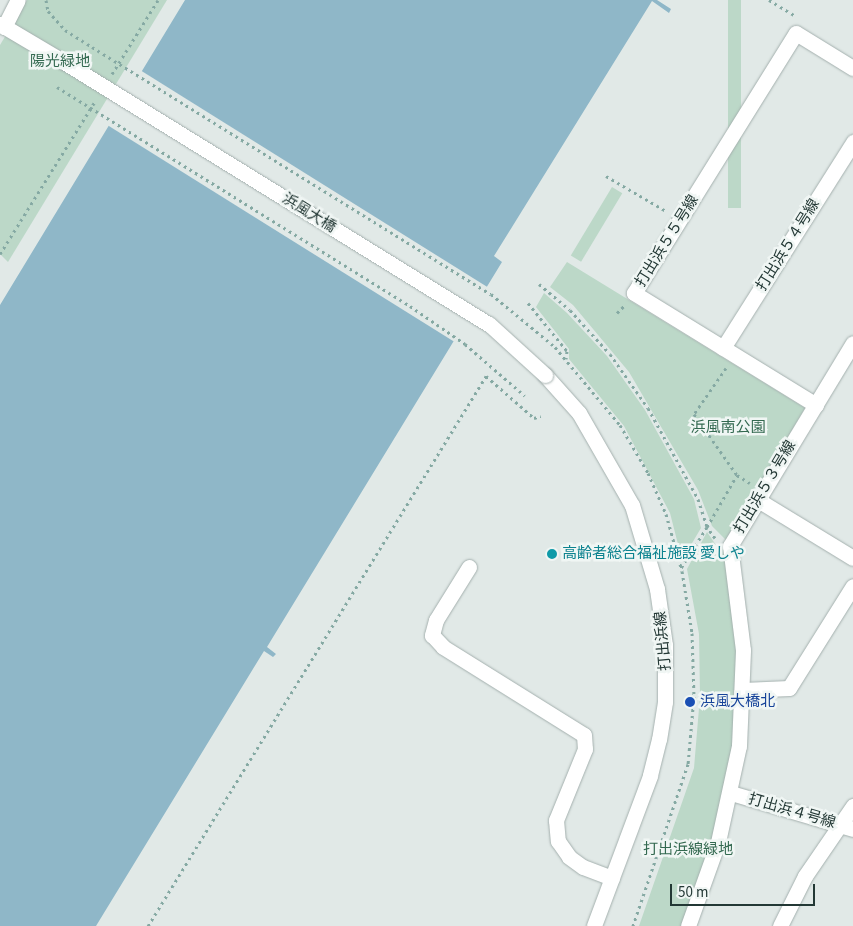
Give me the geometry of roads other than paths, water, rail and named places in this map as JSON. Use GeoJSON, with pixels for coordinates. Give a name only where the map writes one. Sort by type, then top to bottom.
{"type":"FeatureCollection","features":[{"type":"Feature","properties":{"kind":"street"},"geometry":{"type":"LineString","coordinates":[[2,25],[18,0]]}},
{"type":"Feature","properties":{"kind":"street","name":"浜風大橋"},"geometry":{"type":"LineString","coordinates":[[2,25],[489,324],[545,375]]}},
{"type":"Feature","properties":{"kind":"street","name":"打出浜５５号線"},"geometry":{"type":"LineString","coordinates":[[816,405],[634,293],[796,33],[853,68]]}},
{"type":"Feature","properties":{"kind":"street","name":"打出浜５４号線"},"geometry":{"type":"LineString","coordinates":[[729,352],[853,142]]}},
{"type":"Feature","properties":{"kind":"street","name":"打出浜５３号線"},"geometry":{"type":"LineString","coordinates":[[688,926],[718,842],[739,746],[743,690],[741,625],[730,546],[853,343]]}},
{"type":"Feature","properties":{"kind":"street","name":"打出浜線"},"geometry":{"type":"LineString","coordinates":[[545,375],[579,413],[620,481],[641,529],[662,619],[666,674],[659,739],[650,776],[594,926]]}},
{"type":"Feature","properties":{"kind":"street"},"geometry":{"type":"LineString","coordinates":[[760,495],[853,558]]}},
{"type":"Feature","properties":{"kind":"street"},"geometry":{"type":"LineString","coordinates":[[469,567],[436,620],[432,635],[443,648],[584,735],[585,749],[556,820],[558,841],[569,857],[583,867],[612,878]]}},
{"type":"Feature","properties":{"kind":"street"},"geometry":{"type":"LineString","coordinates":[[743,690],[789,688],[853,586]]}},
{"type":"Feature","properties":{"kind":"street","name":"打出浜４号線"},"geometry":{"type":"LineString","coordinates":[[730,793],[847,827]]}},
{"type":"Feature","properties":{"kind":"street"},"geometry":{"type":"LineString","coordinates":[[780,926],[805,876],[847,827],[853,806]]}},
{"type":"Feature","properties":{"kind":"water"},"geometry":{"type":"Polygon","coordinates":[[[185,0],[657,0],[671,9],[669,13],[652,1],[494,256],[502,262],[267,647],[276,654],[273,657],[264,651],[96,926],[0,926],[0,305],[185,0]]]}},
{"type":"Feature","properties":{"kind":"place","name":"高齢者総合福祉施設 愛しや"},"geometry":{"type":"Point","coordinates":[552,554]}},
{"type":"Feature","properties":{"kind":"place","name":"浜風大橋北"},"geometry":{"type":"Point","coordinates":[690,702]}},
{"type":"Feature","properties":{"kind":"park label","name":"陽光緑地"},"geometry":{"type":"Point","coordinates":[60,62]}},
{"type":"Feature","properties":{"kind":"park label","name":"浜風南公園"},"geometry":{"type":"Point","coordinates":[728,428]}},
{"type":"Feature","properties":{"kind":"park label","name":"打出浜線緑地"},"geometry":{"type":"Point","coordinates":[688,850]}}]}
